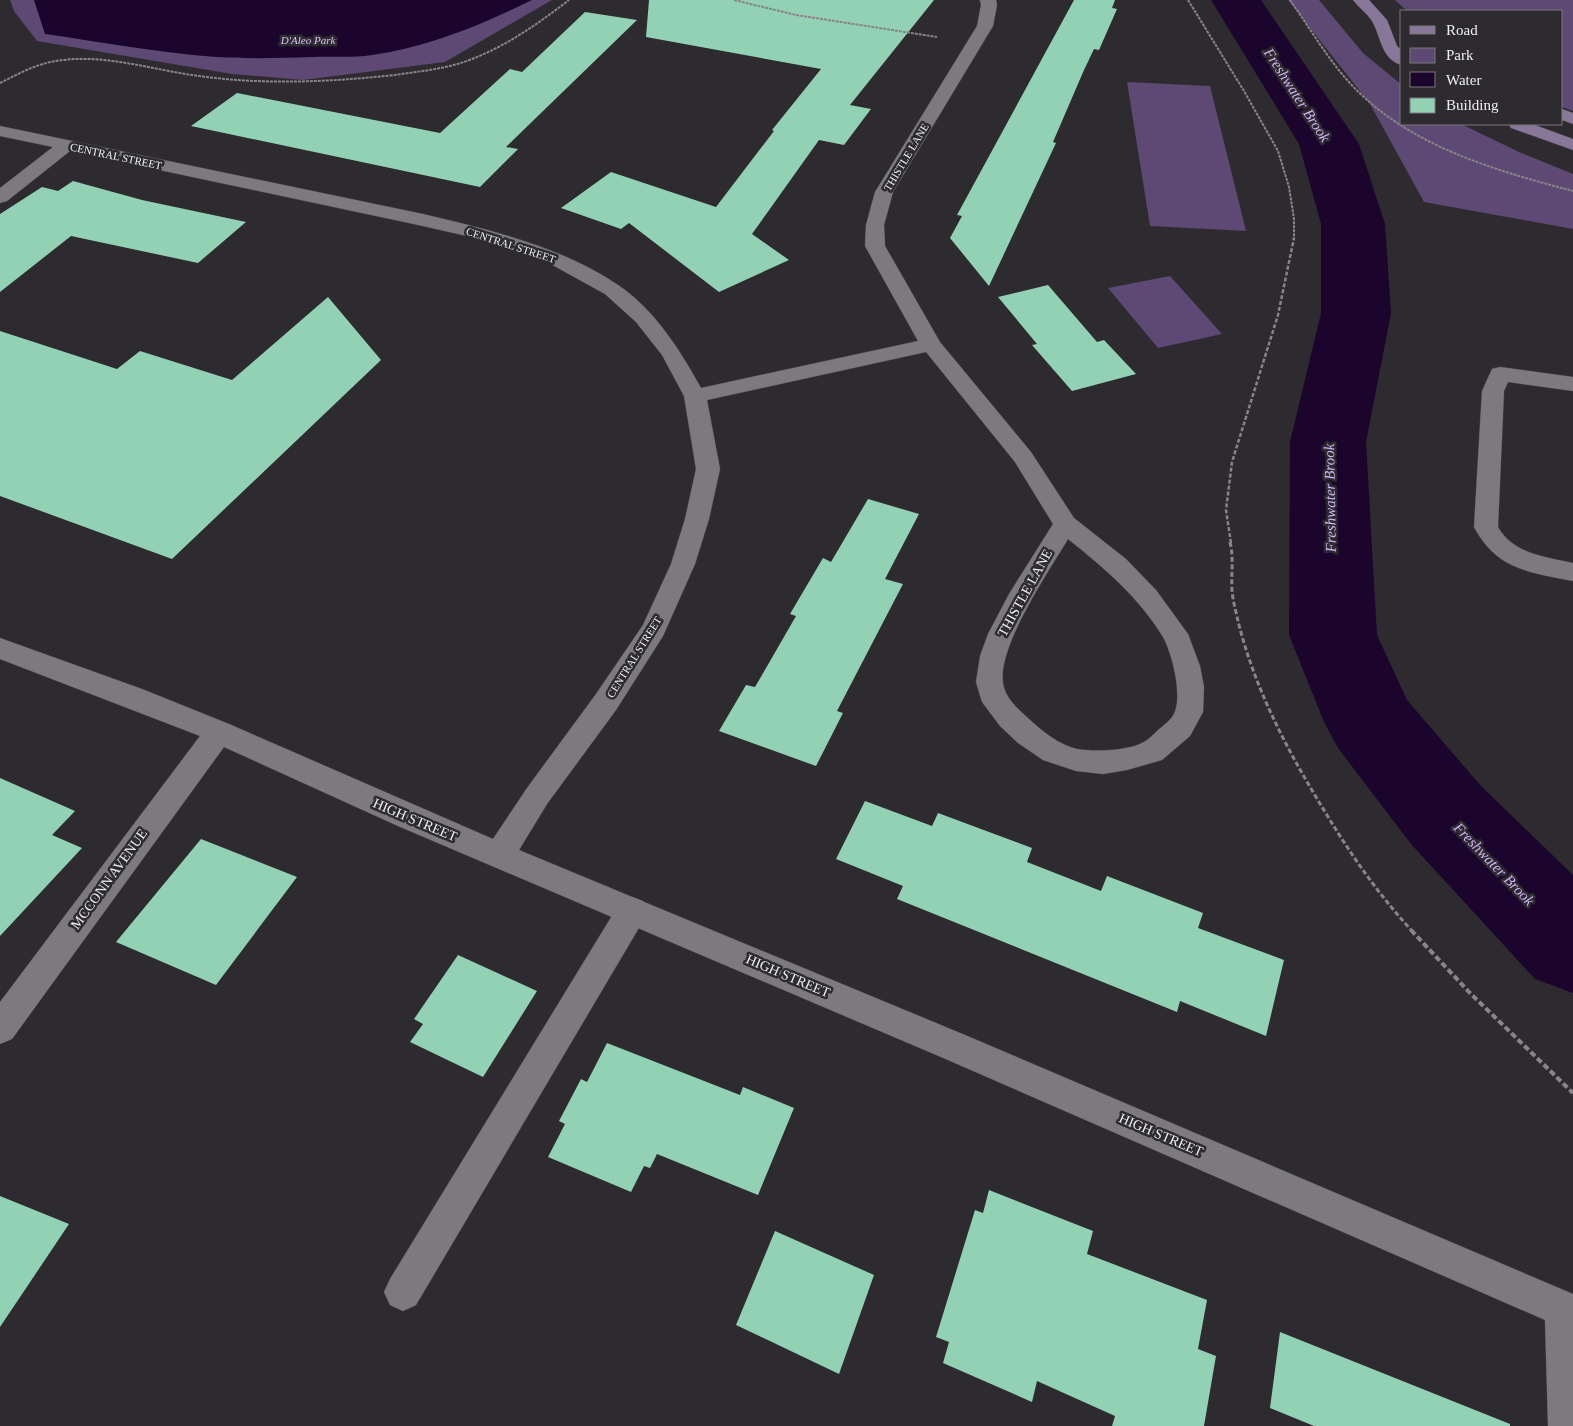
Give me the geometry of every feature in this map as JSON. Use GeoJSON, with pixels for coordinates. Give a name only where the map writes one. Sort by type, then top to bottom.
{"type":"FeatureCollection","features":[{"type":"Feature","properties":{"kind":"street","name":"THISTLE LANE"},"geometry":{"type":"LineString","coordinates":[[988,0],[989,5],[985,26],[884,192],[875,225],[875,246],[931,345],[1023,457],[1064,524],[1117,565],[1147,597],[1175,634],[1187,666],[1190,687],[1189,712],[1180,728],[1152,752],[1127,759],[1103,762],[1068,758],[1053,752],[1010,718],[996,702],[988,682],[993,656],[1001,634],[1018,600],[1064,524]]}},
{"type":"Feature","properties":{"kind":"street"},"geometry":{"type":"LineString","coordinates":[[1361,0],[1380,20],[1400,31]]}},
{"type":"Feature","properties":{"kind":"street"},"geometry":{"type":"LineString","coordinates":[[1380,20],[1390,48],[1400,58]]}},
{"type":"Feature","properties":{"kind":"street"},"geometry":{"type":"LineString","coordinates":[[1520,125],[1573,145]]}},
{"type":"Feature","properties":{"kind":"street","name":"CENTRAL STREET"},"geometry":{"type":"LineString","coordinates":[[0,132],[423,220],[477,233],[554,258],[612,290],[643,318],[671,353],[695,396],[708,469],[697,519],[683,564],[654,629],[606,702],[537,796],[499,855]]}},
{"type":"Feature","properties":{"kind":"street"},"geometry":{"type":"LineString","coordinates":[[0,197],[66,146]]}},
{"type":"Feature","properties":{"kind":"street"},"geometry":{"type":"LineString","coordinates":[[695,396],[931,345]]}},
{"type":"Feature","properties":{"kind":"street"},"geometry":{"type":"LineString","coordinates":[[1570,384],[1500,374],[1494,391],[1486,527],[1490,538],[1504,551],[1525,561],[1573,572]]}},
{"type":"Feature","properties":{"kind":"street","name":"HIGH STREET"},"geometry":{"type":"LineString","coordinates":[[0,648],[132,697],[219,732],[408,818],[954,1046],[1569,1311]]}},
{"type":"Feature","properties":{"kind":"street","name":"MCCONN AVENUE"},"geometry":{"type":"LineString","coordinates":[[0,1028],[219,732]]}},
{"type":"Feature","properties":{"kind":"street"},"geometry":{"type":"LineString","coordinates":[[403,1292],[632,911]]}},
{"type":"Feature","properties":{"kind":"street"},"geometry":{"type":"LineString","coordinates":[[1568,1426],[1569,1311]]}},
{"type":"Feature","properties":{"kind":"path"},"geometry":{"type":"LineString","coordinates":[[0,83],[44,64],[80,59],[108,60],[217,79],[275,82],[347,80],[443,68],[498,47],[532,27],[570,0]]}},
{"type":"Feature","properties":{"kind":"path"},"geometry":{"type":"LineString","coordinates":[[734,0],[796,15],[941,38]]}},
{"type":"Feature","properties":{"kind":"path"},"geometry":{"type":"LineString","coordinates":[[1188,0],[1244,91],[1278,151],[1289,187],[1294,219],[1294,238],[1278,315],[1232,462],[1226,510],[1232,554],[1233,594],[1238,621],[1259,683],[1290,752],[1337,832],[1373,886],[1420,940],[1500,1024],[1573,1092]]}},
{"type":"Feature","properties":{"kind":"path"},"geometry":{"type":"LineString","coordinates":[[1290,0],[1366,99],[1400,125]]}},
{"type":"Feature","properties":{"kind":"path"},"geometry":{"type":"LineString","coordinates":[[1401,125],[1437,144],[1491,166],[1573,191]]}},
{"type":"Feature","properties":{"kind":"green space","name":"D'Aleo Park"},"geometry":{"type":"Polygon","coordinates":[[[10,0],[552,0],[445,62],[303,80],[232,74],[37,41],[14,11],[10,0]]]}},
{"type":"Feature","properties":{"kind":"green space"},"geometry":{"type":"Polygon","coordinates":[[[1288,0],[1319,0],[1363,53],[1400,83],[1400,125],[1463,125],[1519,152],[1573,174],[1573,229],[1424,202],[1370,104],[1288,0]]]}},
{"type":"Feature","properties":{"kind":"green space"},"geometry":{"type":"Polygon","coordinates":[[[1395,0],[1573,0],[1573,111],[1563,107],[1563,10],[1406,10],[1395,0]]]}},
{"type":"Feature","properties":{"kind":"green space"},"geometry":{"type":"Polygon","coordinates":[[[1127,82],[1210,86],[1246,231],[1150,226],[1127,82]]]}},
{"type":"Feature","properties":{"kind":"green space"},"geometry":{"type":"Polygon","coordinates":[[[1170,276],[1222,334],[1158,348],[1108,288],[1170,276]]]}},
{"type":"Feature","properties":{"kind":"water","name":"D'Aleo Park"},"geometry":{"type":"Polygon","coordinates":[[[34,0],[532,0],[454,34],[414,47],[372,55],[252,58],[174,53],[45,34],[34,0]]]}},
{"type":"Feature","properties":{"kind":"building"},"geometry":{"type":"Polygon","coordinates":[[[649,0],[934,0],[850,105],[871,109],[844,145],[819,140],[752,234],[789,260],[719,292],[629,223],[621,229],[561,208],[611,172],[716,207],[774,131],[772,130],[821,69],[646,37],[649,0]]]}},
{"type":"Feature","properties":{"kind":"building"},"geometry":{"type":"Polygon","coordinates":[[[1074,0],[1115,0],[1112,8],[1117,9],[1099,50],[1094,49],[1084,70],[1053,142],[1056,143],[989,286],[950,238],[962,216],[957,215],[1074,0]]]}},
{"type":"Feature","properties":{"kind":"building"},"geometry":{"type":"Polygon","coordinates":[[[585,12],[637,20],[506,147],[518,149],[480,187],[191,126],[237,93],[440,133],[510,69],[522,72],[585,12]]]}},
{"type":"Feature","properties":{"kind":"building"},"geometry":{"type":"Polygon","coordinates":[[[73,181],[142,200],[246,222],[198,263],[71,236],[0,292],[0,214],[42,187],[58,191],[73,181]]]}},
{"type":"Feature","properties":{"kind":"building"},"geometry":{"type":"Polygon","coordinates":[[[1048,285],[1097,342],[1104,340],[1136,374],[1072,391],[1032,345],[1037,344],[998,297],[1048,285]]]}},
{"type":"Feature","properties":{"kind":"building"},"geometry":{"type":"Polygon","coordinates":[[[328,297],[381,360],[172,559],[0,496],[0,331],[117,369],[140,351],[232,380],[328,297]]]}},
{"type":"Feature","properties":{"kind":"building"},"geometry":{"type":"Polygon","coordinates":[[[868,499],[919,514],[885,579],[903,584],[837,711],[843,713],[816,766],[719,731],[746,685],[755,687],[796,616],[790,614],[823,558],[831,562],[868,499]]]}},
{"type":"Feature","properties":{"kind":"building"},"geometry":{"type":"Polygon","coordinates":[[[0,778],[75,811],[52,835],[82,848],[0,936],[0,778]]]}},
{"type":"Feature","properties":{"kind":"building"},"geometry":{"type":"Polygon","coordinates":[[[865,801],[932,826],[938,813],[1032,848],[1027,862],[1101,891],[1107,876],[1203,913],[1198,928],[1284,960],[1266,1036],[1180,1001],[1177,1012],[897,899],[903,886],[836,859],[865,801]]]}},
{"type":"Feature","properties":{"kind":"building"},"geometry":{"type":"Polygon","coordinates":[[[201,839],[297,877],[216,985],[116,942],[201,839]]]}},
{"type":"Feature","properties":{"kind":"building"},"geometry":{"type":"Polygon","coordinates":[[[458,955],[537,991],[483,1077],[410,1042],[423,1024],[414,1019],[458,955]]]}},
{"type":"Feature","properties":{"kind":"building"},"geometry":{"type":"Polygon","coordinates":[[[607,1043],[740,1095],[743,1087],[794,1108],[758,1195],[657,1154],[650,1168],[644,1166],[631,1192],[548,1157],[565,1124],[559,1121],[581,1079],[587,1082],[607,1043]]]}},
{"type":"Feature","properties":{"kind":"building"},"geometry":{"type":"Polygon","coordinates":[[[989,1190],[1093,1231],[1087,1254],[1207,1300],[1198,1349],[1216,1356],[1204,1426],[1112,1426],[1115,1416],[1037,1381],[1032,1402],[943,1363],[949,1342],[936,1337],[975,1210],[983,1213],[989,1190]]]}},
{"type":"Feature","properties":{"kind":"building"},"geometry":{"type":"Polygon","coordinates":[[[0,1196],[69,1224],[0,1327],[0,1196]]]}},
{"type":"Feature","properties":{"kind":"building"},"geometry":{"type":"Polygon","coordinates":[[[775,1231],[874,1275],[839,1374],[736,1325],[775,1231]]]}},
{"type":"Feature","properties":{"kind":"building"},"geometry":{"type":"Polygon","coordinates":[[[1280,1332],[1510,1424],[1510,1426],[1314,1426],[1270,1408],[1280,1332]]]}},
{"type":"Feature","properties":{"kind":"waterway","name":"Freshwater Brook"},"geometry":{"type":"LineString","coordinates":[[1236,0],[1329,144],[1353,224],[1356,313],[1328,442],[1333,635],[1371,722],[1446,815],[1573,945]]}}]}
